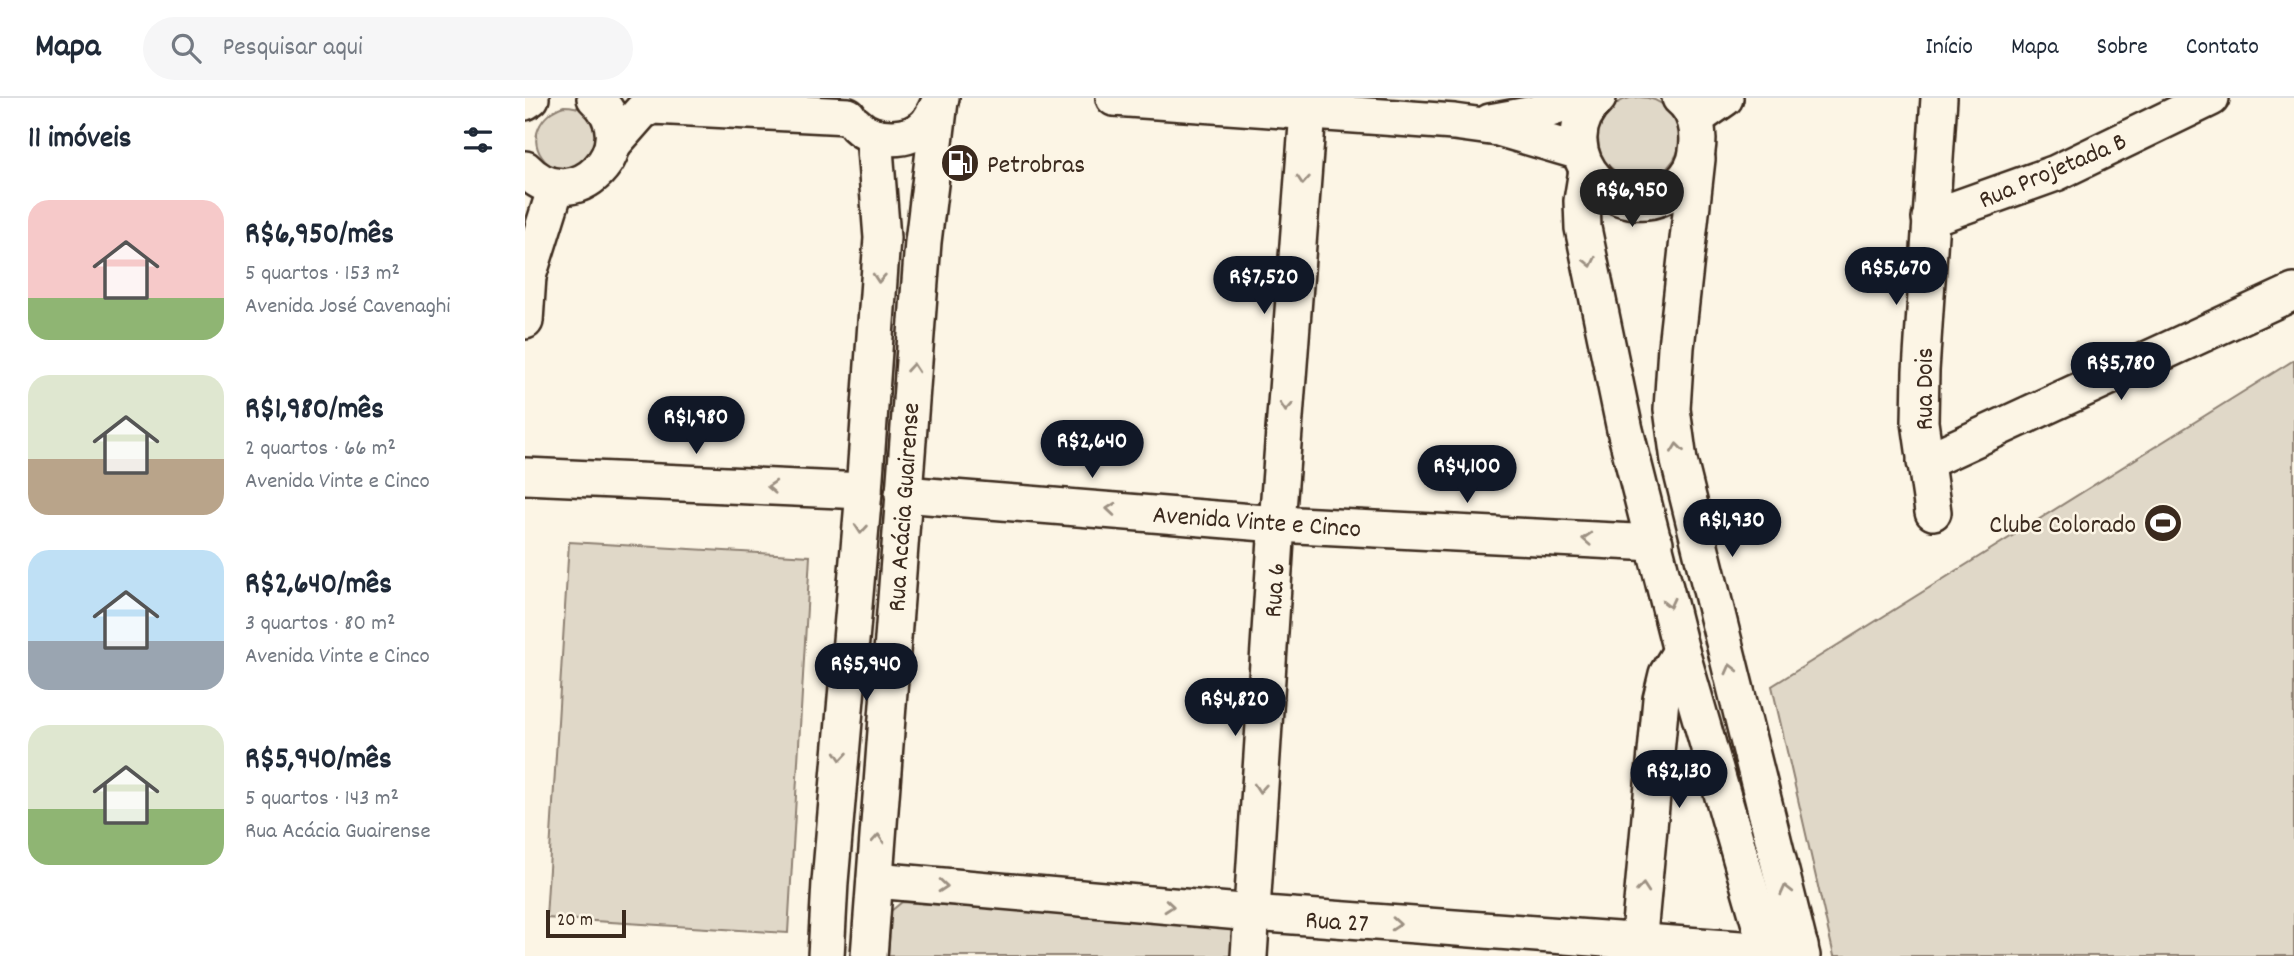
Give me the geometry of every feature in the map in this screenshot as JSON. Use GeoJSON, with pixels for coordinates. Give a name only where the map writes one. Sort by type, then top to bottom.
{"type":"FeatureCollection","features":[{"type":"Feature","properties":{"kind":"street"},"geometry":{"type":"LineString","coordinates":[[525,102],[531,98]]}},
{"type":"Feature","properties":{"kind":"street"},"geometry":{"type":"LineString","coordinates":[[525,321],[526,264],[534,183],[571,186],[586,181],[599,172],[613,145],[613,128],[608,113],[595,98]]}},
{"type":"Feature","properties":{"kind":"street"},"geometry":{"type":"LineString","coordinates":[[1114,98],[1308,105],[1498,128],[1583,161],[1599,186],[1616,197],[1635,201],[1655,199],[1674,190],[1688,176],[1697,159]]}},
{"type":"Feature","properties":{"kind":"street"},"geometry":{"type":"LineString","coordinates":[[1475,125],[1534,114],[1584,98]]}},
{"type":"Feature","properties":{"kind":"street"},"geometry":{"type":"LineString","coordinates":[[1598,98],[1585,116],[1580,133],[1583,161],[1583,228],[1625,430],[1681,651],[1785,952]]}},
{"type":"Feature","properties":{"kind":"street"},"geometry":{"type":"LineString","coordinates":[[1724,98],[1686,104],[1699,138],[1676,347],[1672,409],[1679,461],[1785,952]]}},
{"type":"Feature","properties":{"kind":"street","name":"Rua Dois"},"geometry":{"type":"LineString","coordinates":[[1933,512],[1920,422],[1938,98]]}},
{"type":"Feature","properties":{"kind":"street","name":"Rua Projetada B"},"geometry":{"type":"LineString","coordinates":[[1930,218],[2056,173],[2211,98]]}},
{"type":"Feature","properties":{"kind":"street"},"geometry":{"type":"LineString","coordinates":[[613,145],[642,111],[653,106],[674,103],[854,117],[902,138],[926,125],[941,100]]}},
{"type":"Feature","properties":{"kind":"street","name":"Rua Acácia Guairense"},"geometry":{"type":"LineString","coordinates":[[869,956],[923,242],[941,100]]}},
{"type":"Feature","properties":{"kind":"street","name":"Rua 6"},"geometry":{"type":"LineString","coordinates":[[1249,956],[1308,105]]}},
{"type":"Feature","properties":{"kind":"street","name":"Rua Acácia Guairense"},"geometry":{"type":"LineString","coordinates":[[826,956],[882,238],[854,117]]}},
{"type":"Feature","properties":{"kind":"street"},"geometry":{"type":"LineString","coordinates":[[882,238],[923,242]]}},
{"type":"Feature","properties":{"kind":"street"},"geometry":{"type":"LineString","coordinates":[[1924,462],[2294,292]]}},
{"type":"Feature","properties":{"kind":"street"},"geometry":{"type":"LineString","coordinates":[[525,476],[864,491]]}},
{"type":"Feature","properties":{"kind":"street","name":"Avenida Vinte e Cinco"},"geometry":{"type":"LineString","coordinates":[[902,494],[1277,524],[1655,543]]}},
{"type":"Feature","properties":{"kind":"street"},"geometry":{"type":"LineString","coordinates":[[1637,949],[1661,699],[1667,674],[1681,651]]}},
{"type":"Feature","properties":{"kind":"street"},"geometry":{"type":"LineString","coordinates":[[848,673],[889,677]]}},
{"type":"Feature","properties":{"kind":"street","name":"Rua 27"},"geometry":{"type":"LineString","coordinates":[[875,880],[1637,949],[1785,952]]}},
{"type":"Feature","properties":{"kind":"shaded area"},"geometry":{"type":"Polygon","coordinates":[[[1639,97],[1655,101],[1668,109],[1676,122],[1680,138],[1676,154],[1668,167],[1655,175],[1639,179],[1623,175],[1610,167],[1602,154],[1598,138],[1602,122],[1610,109],[1623,101],[1639,97]]]}},
{"type":"Feature","properties":{"kind":"shaded area"},"geometry":{"type":"Polygon","coordinates":[[[564,106],[585,111],[600,125],[590,165],[570,170],[554,169],[539,153],[539,128],[549,114],[564,106]]]}},
{"type":"Feature","properties":{"kind":"shaded area","name":"Clube Colorado"},"geometry":{"type":"Polygon","coordinates":[[[2294,360],[2294,956],[1834,956],[1772,686],[2294,360]]]}},
{"type":"Feature","properties":{"kind":"shaded area"},"geometry":{"type":"Polygon","coordinates":[[[569,542],[810,556],[788,933],[546,918],[569,542]]]}},
{"type":"Feature","properties":{"kind":"shaded area"},"geometry":{"type":"Polygon","coordinates":[[[902,902],[1227,926],[1237,934],[1235,956],[888,956],[891,911],[902,902]]]}},
{"type":"Feature","properties":{"kind":"place","name":"Petrobras"},"geometry":{"type":"Point","coordinates":[960,163]}},
{"type":"Feature","properties":{"kind":"place","name":"Clube Colorado"},"geometry":{"type":"Point","coordinates":[2163,523]}}]}
